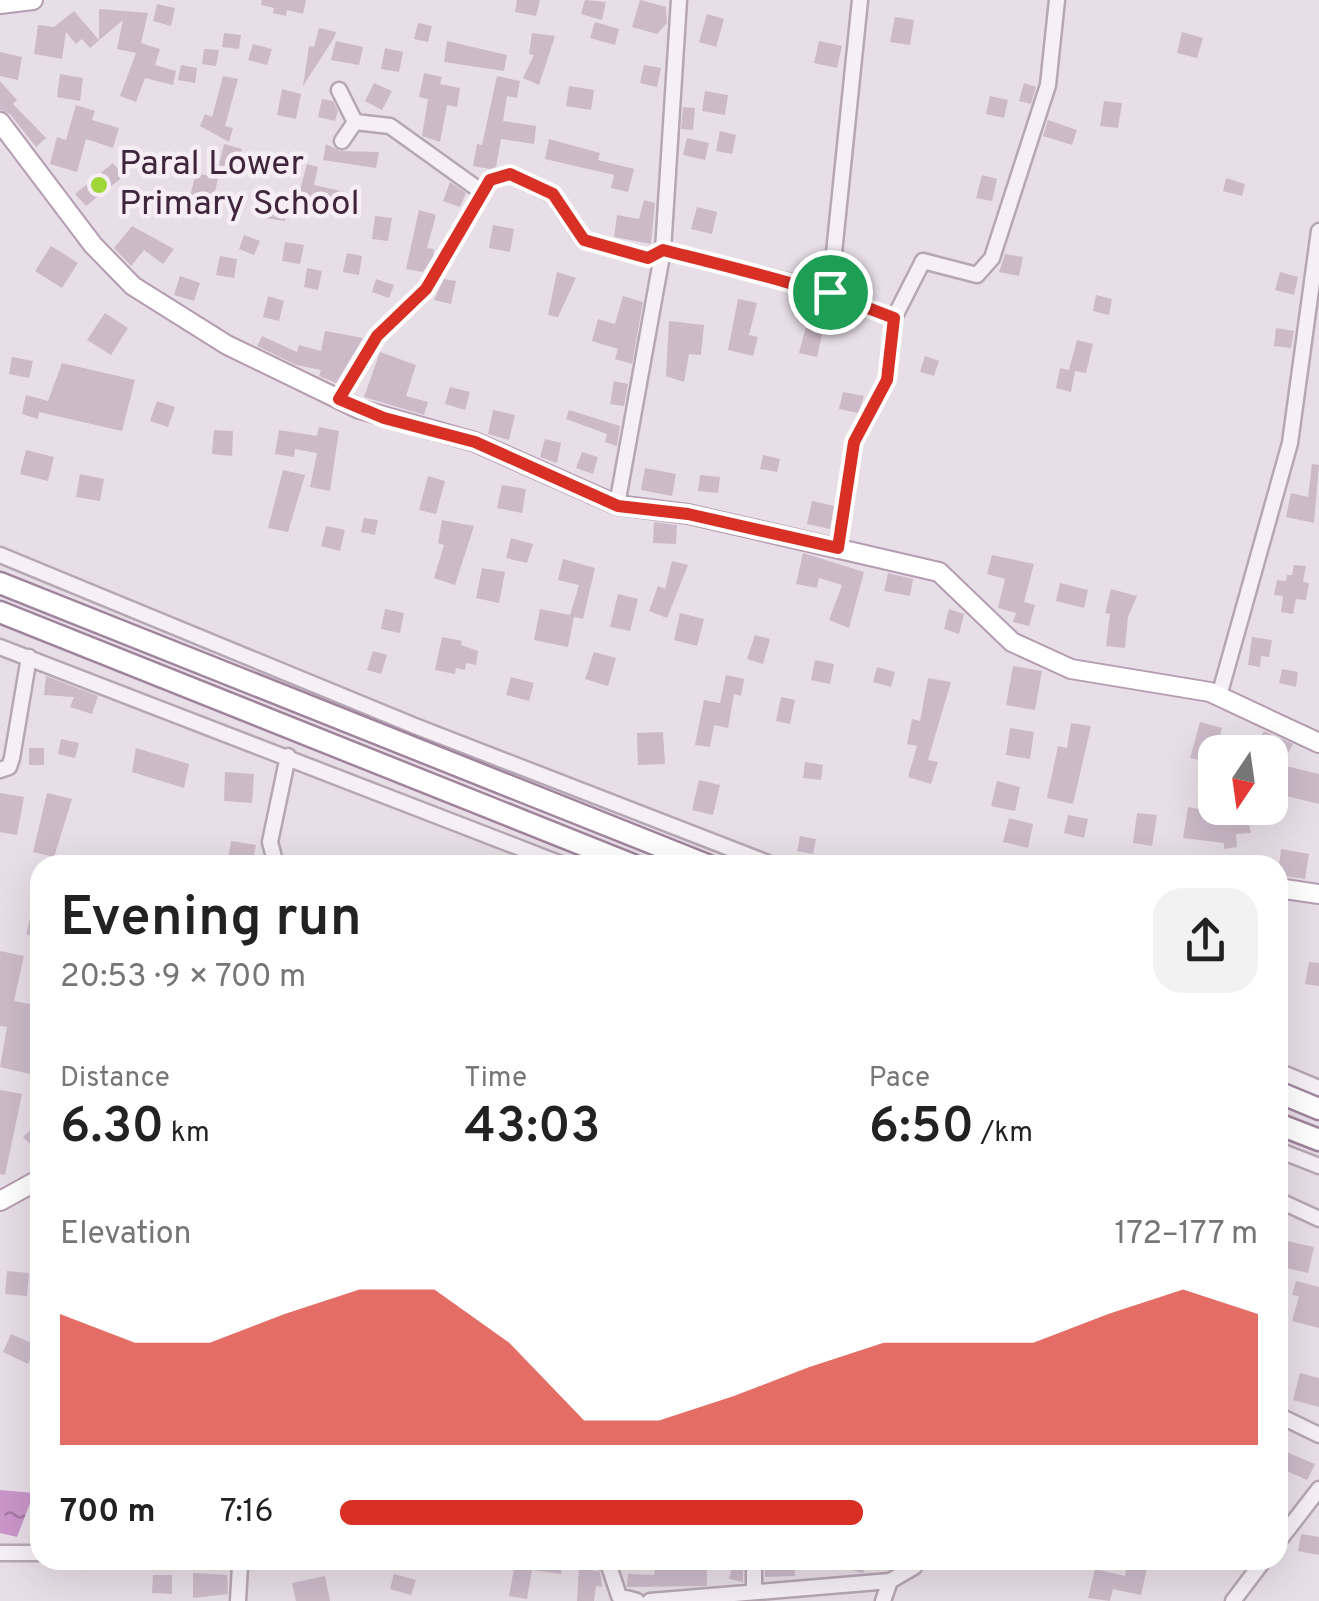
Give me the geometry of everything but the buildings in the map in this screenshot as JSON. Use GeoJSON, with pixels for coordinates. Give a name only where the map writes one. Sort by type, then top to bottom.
{"type":"FeatureCollection","features":[{"type":"Feature","properties":{"kind":"highway"},"geometry":{"type":"LineString","coordinates":[[0,582],[682,855]]}},
{"type":"Feature","properties":{"kind":"highway"},"geometry":{"type":"LineString","coordinates":[[0,612],[609,855]]}},
{"type":"Feature","properties":{"kind":"highway"},"geometry":{"type":"LineString","coordinates":[[1288,1096],[1319,1108]]}},
{"type":"Feature","properties":{"kind":"highway"},"geometry":{"type":"LineString","coordinates":[[1288,1128],[1319,1140]]}},
{"type":"Feature","properties":{"kind":"main road"},"geometry":{"type":"LineString","coordinates":[[0,4],[34,0]]}},
{"type":"Feature","properties":{"kind":"main road"},"geometry":{"type":"LineString","coordinates":[[0,122],[92,245],[133,286],[226,345],[339,399],[384,418],[475,442],[618,506],[688,514],[939,572],[1012,642],[1071,669],[1220,696],[1319,743]]}},
{"type":"Feature","properties":{"kind":"main road"},"geometry":{"type":"LineString","coordinates":[[1288,889],[1319,894]]}},
{"type":"Feature","properties":{"kind":"main road"},"geometry":{"type":"LineString","coordinates":[[0,1202],[30,1185]]}},
{"type":"Feature","properties":{"kind":"street"},"geometry":{"type":"LineString","coordinates":[[618,506],[663,250],[679,0]]}},
{"type":"Feature","properties":{"kind":"street"},"geometry":{"type":"LineString","coordinates":[[830,292],[860,0]]}},
{"type":"Feature","properties":{"kind":"street"},"geometry":{"type":"LineString","coordinates":[[838,548],[854,442],[887,380],[894,318],[923,260],[977,275],[992,258],[1048,85],[1057,0]]}},
{"type":"Feature","properties":{"kind":"street"},"geometry":{"type":"LineString","coordinates":[[339,90],[355,122]]}},
{"type":"Feature","properties":{"kind":"street"},"geometry":{"type":"LineString","coordinates":[[355,122],[390,126],[482,192]]}},
{"type":"Feature","properties":{"kind":"street"},"geometry":{"type":"LineString","coordinates":[[342,141],[355,122]]}},
{"type":"Feature","properties":{"kind":"street"},"geometry":{"type":"LineString","coordinates":[[339,399],[377,336],[426,289],[490,180],[510,174],[553,194],[584,240],[648,258],[663,250],[830,292],[894,318]]}},
{"type":"Feature","properties":{"kind":"street"},"geometry":{"type":"LineString","coordinates":[[1220,696],[1290,444],[1319,230]]}},
{"type":"Feature","properties":{"kind":"street"},"geometry":{"type":"LineString","coordinates":[[0,555],[414,726],[747,855]]}},
{"type":"Feature","properties":{"kind":"street"},"geometry":{"type":"LineString","coordinates":[[0,647],[539,855]]}},
{"type":"Feature","properties":{"kind":"street"},"geometry":{"type":"LineString","coordinates":[[0,770],[9,767],[12,758],[29,657]]}},
{"type":"Feature","properties":{"kind":"street"},"geometry":{"type":"LineString","coordinates":[[273,855],[270,842],[288,756]]}},
{"type":"Feature","properties":{"kind":"street"},"geometry":{"type":"LineString","coordinates":[[1288,1075],[1319,1088]]}},
{"type":"Feature","properties":{"kind":"street"},"geometry":{"type":"LineString","coordinates":[[1288,1154],[1319,1166]]}},
{"type":"Feature","properties":{"kind":"street"},"geometry":{"type":"LineString","coordinates":[[1288,1205],[1319,1220]]}},
{"type":"Feature","properties":{"kind":"street"},"geometry":{"type":"LineString","coordinates":[[1288,1420],[1319,1435]]}},
{"type":"Feature","properties":{"kind":"street"},"geometry":{"type":"LineString","coordinates":[[1288,1529],[1319,1489]]}},
{"type":"Feature","properties":{"kind":"street"},"geometry":{"type":"LineString","coordinates":[[0,1552],[30,1553]]}},
{"type":"Feature","properties":{"kind":"street"},"geometry":{"type":"LineString","coordinates":[[238,1601],[240,1570]]}},
{"type":"Feature","properties":{"kind":"street"},"geometry":{"type":"LineString","coordinates":[[610,1570],[618,1596],[636,1601]]}},
{"type":"Feature","properties":{"kind":"street"},"geometry":{"type":"LineString","coordinates":[[754,1570],[754,1591]]}},
{"type":"Feature","properties":{"kind":"street"},"geometry":{"type":"LineString","coordinates":[[650,1601],[890,1581],[910,1570]]}},
{"type":"Feature","properties":{"kind":"street"},"geometry":{"type":"LineString","coordinates":[[1233,1601],[1256,1570]]}},
{"type":"Feature","properties":{"kind":"street"},"geometry":{"type":"LineString","coordinates":[[883,1601],[890,1581]]}},
{"type":"Feature","properties":{"kind":"water"},"geometry":{"type":"Polygon","coordinates":[[[0,1490],[30,1493],[30,1503],[17,1537],[0,1533],[0,1490]]]}},
{"type":"Feature","properties":{"kind":"place","name":"Paral Lower Primary School"},"geometry":{"type":"Point","coordinates":[99,185]}},
{"type":"Feature","properties":{"kind":"route"},"geometry":{"type":"LineString","coordinates":[[510,174],[553,194],[584,240],[648,258],[663,250],[830,292],[894,318],[887,380],[854,442],[838,548],[688,514],[618,506],[475,442],[384,418],[339,399],[377,336],[426,289],[490,180],[510,174]]}}]}
